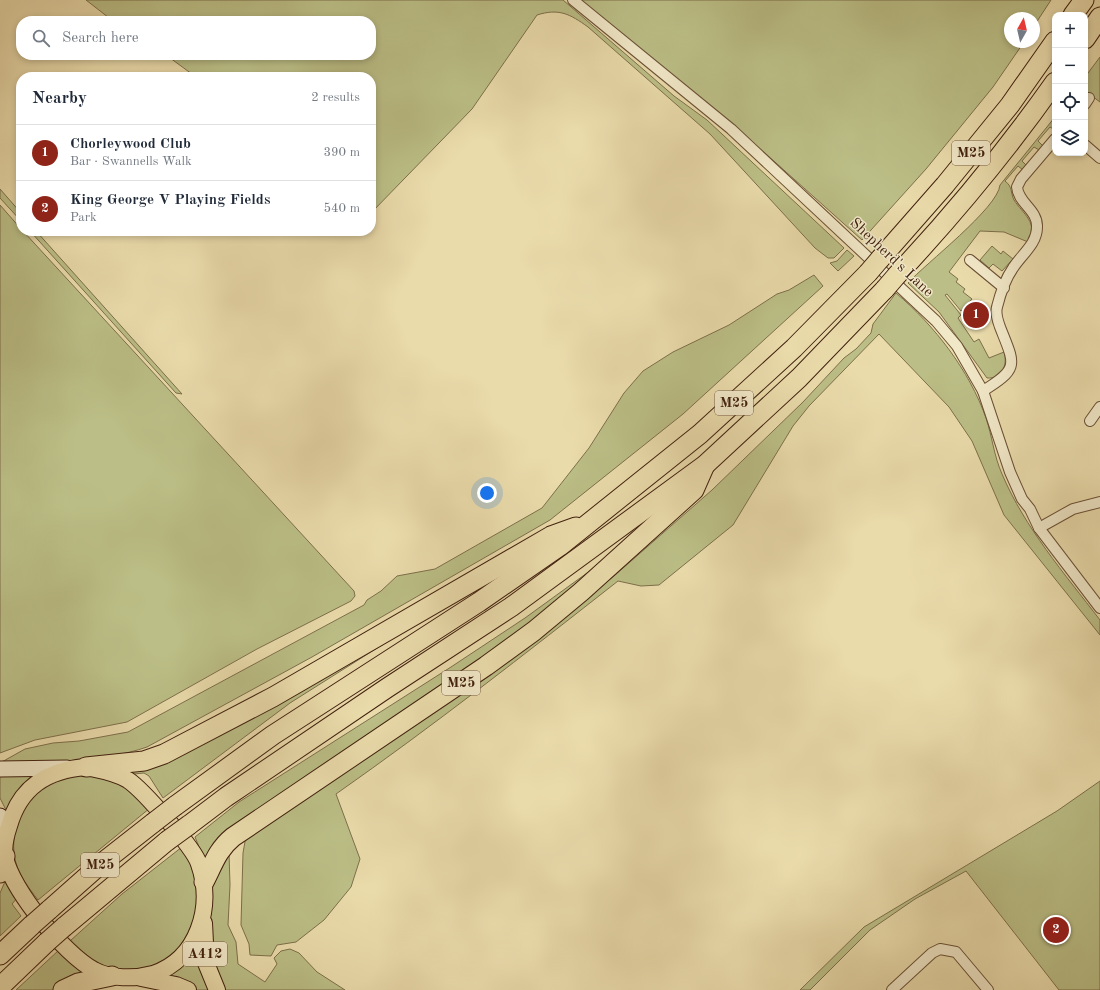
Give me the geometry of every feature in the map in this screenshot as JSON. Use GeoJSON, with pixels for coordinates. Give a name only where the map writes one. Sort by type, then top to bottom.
{"type":"FeatureCollection","features":[{"type":"Feature","properties":{"kind":"highway"},"geometry":{"type":"LineString","coordinates":[[1075,12],[1084,0]]}},
{"type":"Feature","properties":{"kind":"highway"},"geometry":{"type":"LineString","coordinates":[[1088,35],[1100,18]]}},
{"type":"Feature","properties":{"kind":"highway","name":"M25"},"geometry":{"type":"LineString","coordinates":[[0,955],[102,863],[175,806],[268,739],[479,602],[560,546],[700,434],[794,348],[868,273],[945,185],[1005,111],[1052,45]]}},
{"type":"Feature","properties":{"kind":"highway","name":"M25"},"geometry":{"type":"LineString","coordinates":[[0,987],[64,927],[167,841],[226,797],[387,688],[511,607],[579,559],[705,465],[799,378],[885,289],[965,199],[1026,122],[1054,84]]}},
{"type":"Feature","properties":{"kind":"highway","name":"M25"},"geometry":{"type":"LineString","coordinates":[[204,882],[216,856],[223,845],[233,837],[486,666],[534,631],[581,592],[694,490],[705,465]]}},
{"type":"Feature","properties":{"kind":"highway","name":"M25"},"geometry":{"type":"LineString","coordinates":[[78,768],[144,761],[164,754],[274,698],[551,536],[590,522]]}},
{"type":"Feature","properties":{"kind":"highway"},"geometry":{"type":"LineString","coordinates":[[63,990],[78,983],[112,976]]}},
{"type":"Feature","properties":{"kind":"main road"},"geometry":{"type":"LineString","coordinates":[[78,768],[108,771],[127,780],[141,791],[199,862],[204,882],[204,916],[196,938],[190,948],[182,956],[168,967],[151,974],[112,976],[94,971],[65,948],[24,897],[12,877],[2,865],[7,832],[12,814],[24,794],[42,779],[78,768]]}},
{"type":"Feature","properties":{"kind":"main road","name":"A412"},"geometry":{"type":"LineString","coordinates":[[204,916],[203,936],[206,962],[217,990]]}},
{"type":"Feature","properties":{"kind":"main road","name":"A412"},"geometry":{"type":"LineString","coordinates":[[134,976],[176,985],[188,990]]}},
{"type":"Feature","properties":{"kind":"street","name":"Shepherd's Lane"},"geometry":{"type":"LineString","coordinates":[[573,0],[731,129],[936,321],[957,346],[983,391],[1010,472],[1022,499],[1030,509],[1039,528],[1100,608]]}},
{"type":"Feature","properties":{"kind":"street"},"geometry":{"type":"LineString","coordinates":[[983,391],[1008,374],[1011,364],[1010,352],[996,313],[1013,267],[1034,240],[1038,226],[1035,216],[1018,195],[1017,187],[1021,179],[1052,143]]}},
{"type":"Feature","properties":{"kind":"street"},"geometry":{"type":"LineString","coordinates":[[1088,147],[1100,158]]}},
{"type":"Feature","properties":{"kind":"street"},"geometry":{"type":"LineString","coordinates":[[970,260],[1004,288]]}},
{"type":"Feature","properties":{"kind":"street"},"geometry":{"type":"LineString","coordinates":[[1090,421],[1100,409]]}},
{"type":"Feature","properties":{"kind":"street"},"geometry":{"type":"LineString","coordinates":[[1039,528],[1073,510],[1100,502]]}},
{"type":"Feature","properties":{"kind":"street"},"geometry":{"type":"LineString","coordinates":[[0,769],[78,768]]}},
{"type":"Feature","properties":{"kind":"street"},"geometry":{"type":"LineString","coordinates":[[0,816],[7,832]]}},
{"type":"Feature","properties":{"kind":"street"},"geometry":{"type":"LineString","coordinates":[[892,990],[901,980],[932,953],[940,949],[956,952],[988,990]]}},
{"type":"Feature","properties":{"kind":"green space"},"geometry":{"type":"Polygon","coordinates":[[[86,0],[563,0],[674,96],[707,120],[844,248],[834,258],[828,258],[815,248],[710,134],[588,27],[570,16],[558,12],[537,15],[472,109],[376,208],[376,72],[189,72],[173,60],[376,60],[376,16],[107,16],[86,0]]]}},
{"type":"Feature","properties":{"kind":"green space"},"geometry":{"type":"Polygon","coordinates":[[[581,0],[1051,0],[1040,17],[1040,12],[1004,12],[1004,48],[1020,48],[993,87],[926,169],[862,240],[747,137],[581,0]]]}},
{"type":"Feature","properties":{"kind":"green space"},"geometry":{"type":"Polygon","coordinates":[[[1100,57],[1100,102],[1088,93],[1088,73],[1100,57]]]}},
{"type":"Feature","properties":{"kind":"green space"},"geometry":{"type":"Polygon","coordinates":[[[1052,121],[1052,128],[1050,127],[1038,141],[1043,146],[1039,150],[1034,147],[1022,161],[1026,165],[1023,170],[1018,166],[1005,181],[1008,183],[1014,200],[1031,224],[1031,235],[1028,242],[1004,232],[980,231],[949,272],[958,279],[956,282],[965,289],[963,292],[972,299],[961,311],[947,294],[945,295],[961,315],[958,318],[974,342],[979,339],[989,358],[1004,352],[1005,362],[1003,370],[997,376],[987,378],[939,312],[908,283],[960,236],[987,207],[996,195],[1000,185],[1052,121]]]}},
{"type":"Feature","properties":{"kind":"green space"},"geometry":{"type":"Polygon","coordinates":[[[0,189],[16,207],[16,216],[0,198],[0,189]]]}},
{"type":"Feature","properties":{"kind":"green space"},"geometry":{"type":"Polygon","coordinates":[[[0,205],[16,223],[16,236],[28,236],[354,591],[355,596],[351,601],[257,649],[127,722],[35,740],[0,753],[0,205]]]}},
{"type":"Feature","properties":{"kind":"green space"},"geometry":{"type":"Polygon","coordinates":[[[35,236],[40,236],[182,394],[176,393],[35,236]]]}},
{"type":"Feature","properties":{"kind":"green space"},"geometry":{"type":"Polygon","coordinates":[[[992,246],[1001,254],[1003,251],[1013,259],[1002,271],[993,264],[989,268],[980,260],[992,246]]]}},
{"type":"Feature","properties":{"kind":"green space"},"geometry":{"type":"Polygon","coordinates":[[[847,250],[854,256],[838,271],[830,263],[837,261],[847,250]]]}},
{"type":"Feature","properties":{"kind":"green space"},"geometry":{"type":"Polygon","coordinates":[[[814,275],[823,286],[683,414],[550,520],[312,657],[147,747],[93,759],[0,763],[25,749],[53,743],[79,741],[128,732],[364,605],[367,600],[381,591],[397,576],[435,569],[542,508],[589,448],[624,393],[643,371],[673,352],[729,325],[777,294],[789,290],[814,275]]]}},
{"type":"Feature","properties":{"kind":"green space"},"geometry":{"type":"Polygon","coordinates":[[[896,293],[937,334],[960,366],[979,400],[986,418],[999,467],[1011,494],[1046,550],[1100,620],[1100,635],[1004,515],[972,441],[949,407],[879,334],[809,406],[793,426],[733,525],[659,585],[641,586],[618,581],[443,716],[336,794],[360,859],[351,887],[324,920],[296,942],[277,945],[271,956],[250,955],[249,944],[241,925],[243,853],[246,836],[486,676],[614,576],[712,490],[803,402],[844,358],[856,349],[871,333],[873,324],[896,293]]]}},
{"type":"Feature","properties":{"kind":"green space"},"geometry":{"type":"Polygon","coordinates":[[[609,557],[553,607],[206,864],[195,837],[239,802],[525,618],[609,557]]]}},
{"type":"Feature","properties":{"kind":"green space"},"geometry":{"type":"Polygon","coordinates":[[[431,614],[290,703],[163,798],[149,776],[144,773],[134,774],[123,770],[431,614]]]}},
{"type":"Feature","properties":{"kind":"green space"},"geometry":{"type":"Polygon","coordinates":[[[84,774],[122,783],[150,808],[38,900],[22,878],[16,863],[14,841],[15,829],[19,818],[30,797],[48,782],[60,778],[84,774]]]}},
{"type":"Feature","properties":{"kind":"green space"},"geometry":{"type":"Polygon","coordinates":[[[37,775],[7,812],[0,798],[0,776],[37,775]]]}},
{"type":"Feature","properties":{"kind":"green space"},"geometry":{"type":"Polygon","coordinates":[[[1100,781],[1100,990],[1059,990],[966,871],[915,899],[870,930],[810,990],[800,990],[864,927],[1057,811],[1100,781]]]}},
{"type":"Feature","properties":{"kind":"green space"},"geometry":{"type":"Polygon","coordinates":[[[182,847],[197,869],[201,896],[187,943],[166,961],[142,970],[124,970],[101,966],[85,955],[70,941],[122,894],[182,847]]]}},
{"type":"Feature","properties":{"kind":"green space"},"geometry":{"type":"Polygon","coordinates":[[[229,853],[230,885],[228,925],[236,942],[238,964],[265,982],[277,964],[274,958],[281,951],[290,949],[299,953],[317,972],[345,990],[225,990],[213,971],[207,937],[210,881],[229,853]]]}},
{"type":"Feature","properties":{"kind":"green space"},"geometry":{"type":"Polygon","coordinates":[[[7,877],[18,897],[12,904],[21,916],[0,936],[0,893],[7,877]]]}},
{"type":"Feature","properties":{"kind":"green space"},"geometry":{"type":"Polygon","coordinates":[[[200,945],[211,990],[195,990],[160,978],[200,945]]]}},
{"type":"Feature","properties":{"kind":"green space"},"geometry":{"type":"Polygon","coordinates":[[[59,950],[91,975],[57,990],[16,990],[59,950]]]}},
{"type":"Feature","properties":{"kind":"place","name":"Chorleywood Club"},"geometry":{"type":"Point","coordinates":[976,315]}},
{"type":"Feature","properties":{"kind":"place","name":"King George V Playing Fields"},"geometry":{"type":"Point","coordinates":[1056,930]}}]}
